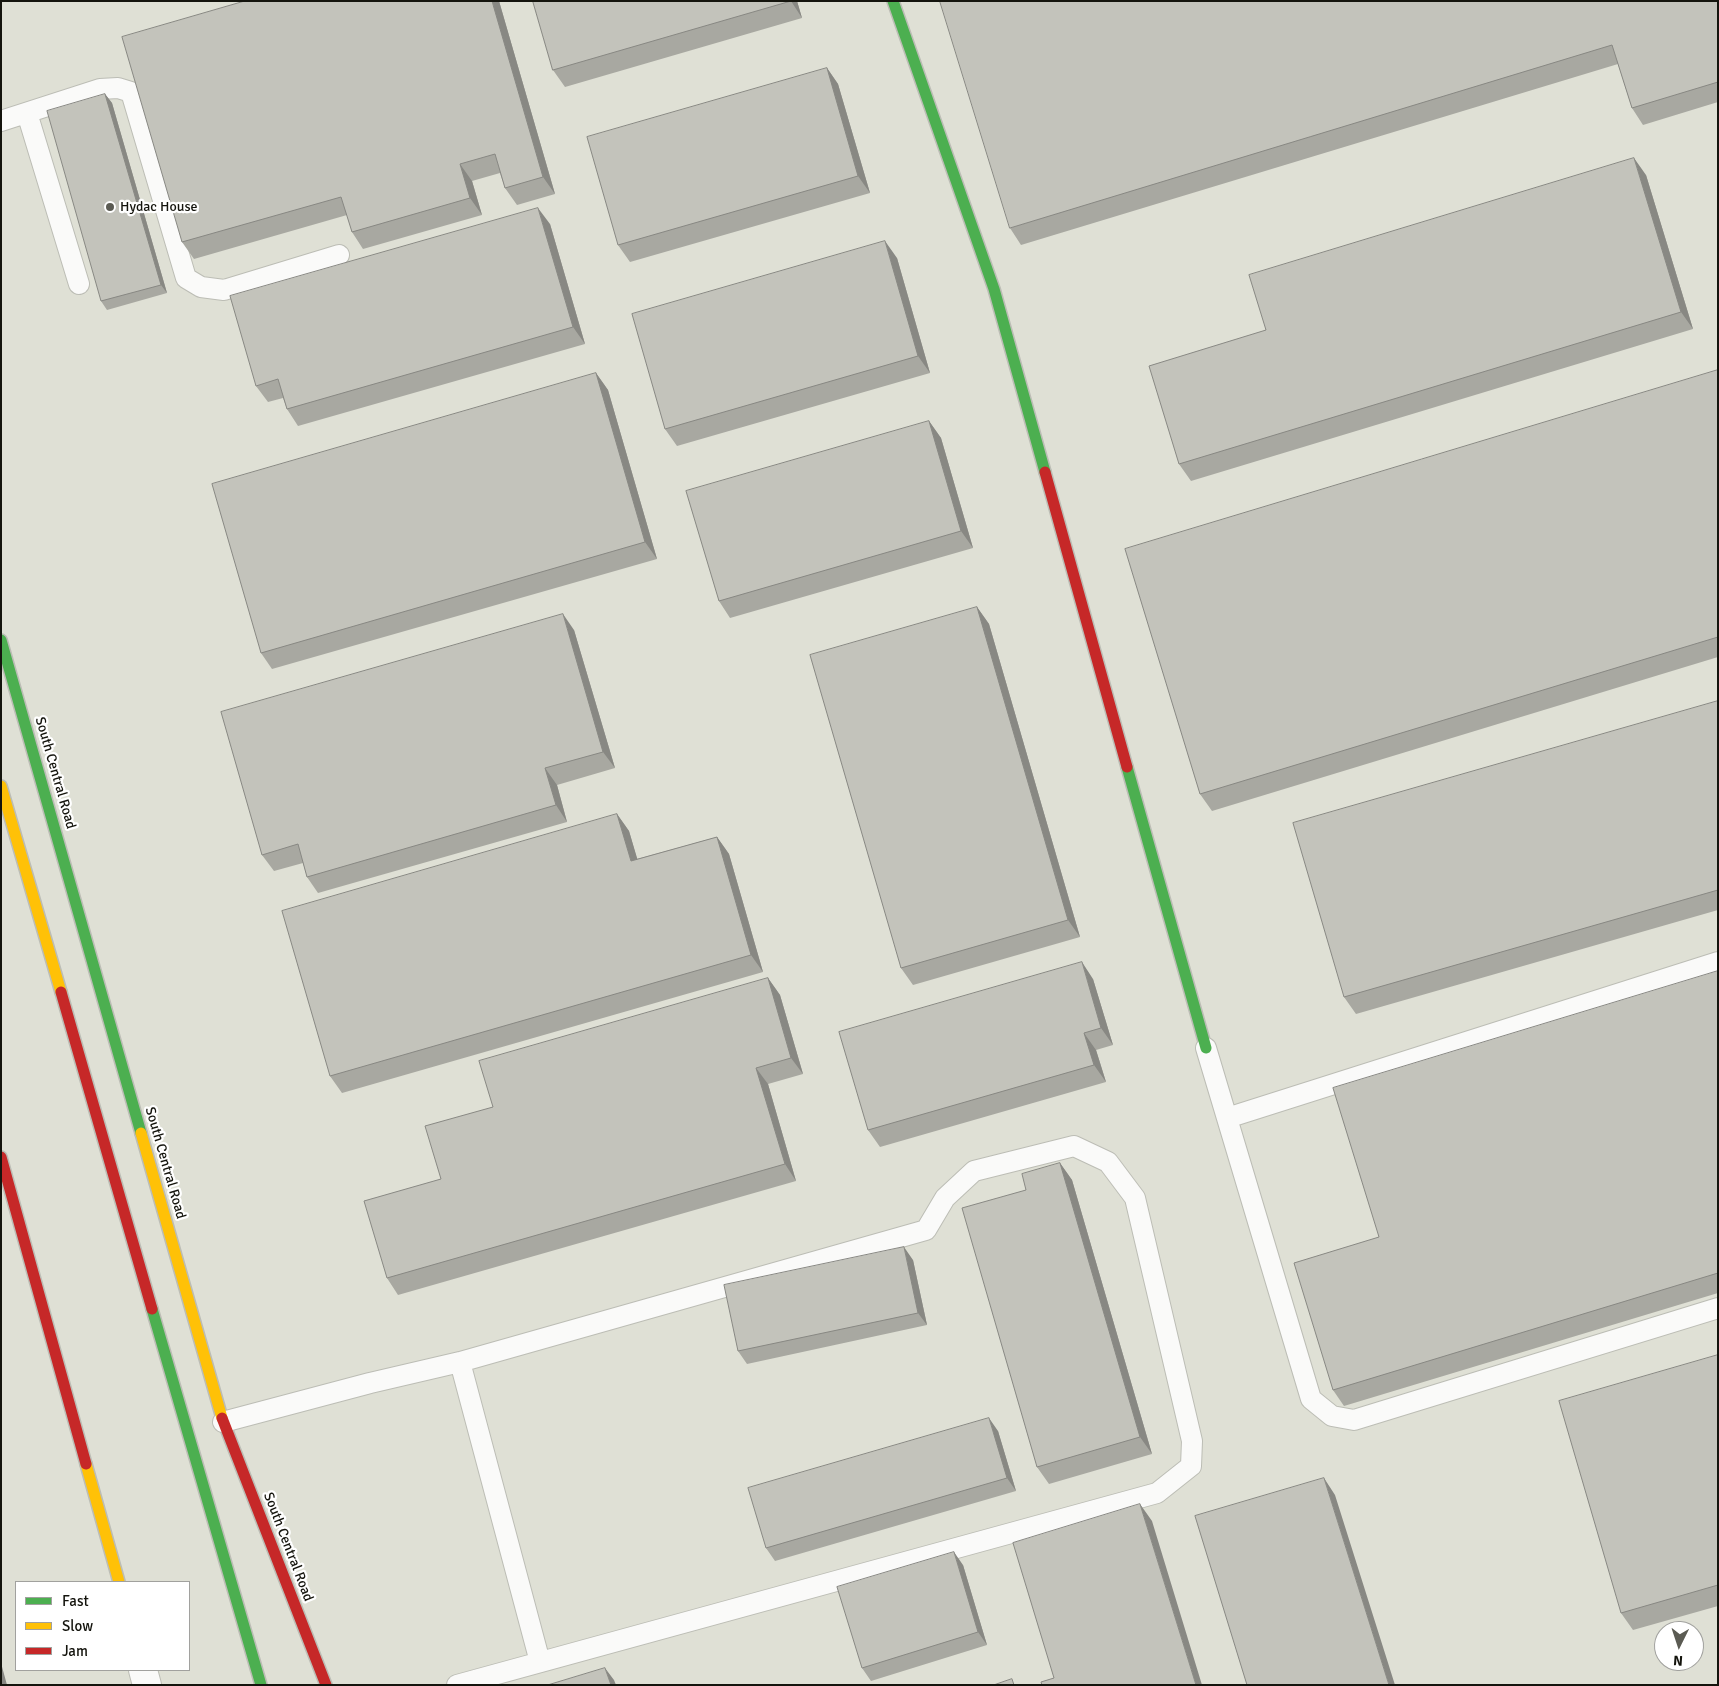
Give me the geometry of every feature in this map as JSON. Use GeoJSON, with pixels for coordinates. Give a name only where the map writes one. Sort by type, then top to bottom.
{"type":"FeatureCollection","features":[{"type":"Feature","properties":{"kind":"main road"},"geometry":{"type":"LineString","coordinates":[[893,1],[994,289],[1206,1048]]}},
{"type":"Feature","properties":{"kind":"main road","name":"South Central Road"},"geometry":{"type":"LineString","coordinates":[[1,640],[223,1422],[326,1685]]}},
{"type":"Feature","properties":{"kind":"main road"},"geometry":{"type":"LineString","coordinates":[[1,786],[261,1685]]}},
{"type":"Feature","properties":{"kind":"main road"},"geometry":{"type":"LineString","coordinates":[[1,1157],[119,1581]]}},
{"type":"Feature","properties":{"kind":"street"},"geometry":{"type":"LineString","coordinates":[[143,1671],[147,1685]]}},
{"type":"Feature","properties":{"kind":"lane"},"geometry":{"type":"LineString","coordinates":[[1,121],[100,89],[118,88],[131,92],[186,278],[201,287],[224,290],[339,256]]}},
{"type":"Feature","properties":{"kind":"lane"},"geometry":{"type":"LineString","coordinates":[[27,113],[79,284]]}},
{"type":"Feature","properties":{"kind":"lane"},"geometry":{"type":"LineString","coordinates":[[1228,1118],[1718,962]]}},
{"type":"Feature","properties":{"kind":"lane"},"geometry":{"type":"LineString","coordinates":[[1206,1048],[1312,1399],[1332,1416],[1354,1420],[1718,1308]]}},
{"type":"Feature","properties":{"kind":"lane"},"geometry":{"type":"LineString","coordinates":[[223,1422],[370,1383],[460,1362],[926,1230],[945,1198],[974,1171],[1074,1146],[1108,1162],[1135,1198],[1192,1441],[1191,1466],[1157,1493],[457,1685]]}},
{"type":"Feature","properties":{"kind":"lane"},"geometry":{"type":"LineString","coordinates":[[460,1362],[540,1662]]}},
{"type":"Feature","properties":{"kind":"building"},"geometry":{"type":"Polygon","coordinates":[[[245,1],[492,1],[543,177],[505,188],[495,154],[460,164],[470,198],[352,232],[341,197],[182,242],[122,37],[245,1]]]}},
{"type":"Feature","properties":{"kind":"building"},"geometry":{"type":"Polygon","coordinates":[[[533,1],[791,1],[553,70],[533,1]]]}},
{"type":"Feature","properties":{"kind":"building"},"geometry":{"type":"Polygon","coordinates":[[[940,1],[1718,1],[1718,82],[1632,108],[1612,45],[1010,228],[940,1]]]}},
{"type":"Feature","properties":{"kind":"building"},"geometry":{"type":"Polygon","coordinates":[[[827,68],[858,176],[618,245],[587,137],[827,68]]]}},
{"type":"Feature","properties":{"kind":"building","name":"Hydac House"},"geometry":{"type":"Polygon","coordinates":[[[105,94],[161,285],[101,301],[47,111],[105,94]]]}},
{"type":"Feature","properties":{"kind":"building"},"geometry":{"type":"Polygon","coordinates":[[[1634,158],[1681,312],[1179,464],[1149,366],[1266,330],[1249,275],[1634,158]]]}},
{"type":"Feature","properties":{"kind":"building"},"geometry":{"type":"Polygon","coordinates":[[[538,208],[573,327],[287,409],[278,379],[256,386],[230,296],[538,208]]]}},
{"type":"Feature","properties":{"kind":"building"},"geometry":{"type":"Polygon","coordinates":[[[885,241],[918,356],[665,429],[632,314],[885,241]]]}},
{"type":"Feature","properties":{"kind":"building"},"geometry":{"type":"Polygon","coordinates":[[[1718,370],[1718,637],[1200,794],[1125,549],[1718,370]]]}},
{"type":"Feature","properties":{"kind":"building"},"geometry":{"type":"Polygon","coordinates":[[[596,373],[645,542],[261,653],[212,484],[596,373]]]}},
{"type":"Feature","properties":{"kind":"building"},"geometry":{"type":"Polygon","coordinates":[[[929,421],[961,531],[719,601],[686,491],[929,421]]]}},
{"type":"Feature","properties":{"kind":"building"},"geometry":{"type":"Polygon","coordinates":[[[977,607],[1068,920],[901,968],[810,655],[977,607]]]}},
{"type":"Feature","properties":{"kind":"building"},"geometry":{"type":"Polygon","coordinates":[[[563,614],[603,752],[545,768],[556,805],[307,877],[298,844],[262,855],[221,712],[563,614]]]}},
{"type":"Feature","properties":{"kind":"building"},"geometry":{"type":"Polygon","coordinates":[[[1718,701],[1718,890],[1344,997],[1293,823],[1718,701]]]}},
{"type":"Feature","properties":{"kind":"building"},"geometry":{"type":"Polygon","coordinates":[[[617,814],[631,861],[717,837],[751,955],[330,1076],[282,911],[617,814]]]}},
{"type":"Feature","properties":{"kind":"building"},"geometry":{"type":"Polygon","coordinates":[[[1082,962],[1101,1028],[1084,1033],[1094,1065],[868,1130],[839,1032],[1082,962]]]}},
{"type":"Feature","properties":{"kind":"building"},"geometry":{"type":"Polygon","coordinates":[[[1718,971],[1718,1273],[1333,1390],[1294,1263],[1379,1237],[1333,1088],[1718,971]]]}},
{"type":"Feature","properties":{"kind":"building"},"geometry":{"type":"Polygon","coordinates":[[[768,978],[791,1058],[756,1068],[785,1164],[387,1278],[364,1201],[441,1179],[425,1126],[493,1107],[479,1061],[768,978]]]}},
{"type":"Feature","properties":{"kind":"building"},"geometry":{"type":"Polygon","coordinates":[[[1060,1163],[1140,1437],[1037,1467],[962,1208],[1026,1190],[1022,1174],[1060,1163]]]}},
{"type":"Feature","properties":{"kind":"building"},"geometry":{"type":"Polygon","coordinates":[[[904,1247],[918,1313],[738,1351],[724,1285],[904,1247]]]}},
{"type":"Feature","properties":{"kind":"building"},"geometry":{"type":"Polygon","coordinates":[[[1718,1355],[1718,1585],[1621,1613],[1559,1401],[1718,1355]]]}},
{"type":"Feature","properties":{"kind":"building"},"geometry":{"type":"Polygon","coordinates":[[[989,1418],[1007,1478],[766,1548],[748,1488],[989,1418]]]}},
{"type":"Feature","properties":{"kind":"building"},"geometry":{"type":"Polygon","coordinates":[[[1324,1478],[1389,1685],[1247,1685],[1195,1516],[1324,1478]]]}},
{"type":"Feature","properties":{"kind":"building"},"geometry":{"type":"Polygon","coordinates":[[[1140,1504],[1196,1685],[1042,1685],[1041,1682],[1054,1678],[1013,1543],[1140,1504]]]}},
{"type":"Feature","properties":{"kind":"building"},"geometry":{"type":"Polygon","coordinates":[[[954,1552],[978,1632],[862,1668],[837,1587],[954,1552]]]}},
{"type":"Feature","properties":{"kind":"building"},"geometry":{"type":"Polygon","coordinates":[[[605,1668],[611,1685],[548,1685],[605,1668]]]}},
{"type":"Feature","properties":{"kind":"building"},"geometry":{"type":"Polygon","coordinates":[[[1012,1679],[1014,1685],[994,1685],[1012,1679]]]}},
{"type":"Feature","properties":{"kind":"traffic: fast"},"geometry":{"type":"LineString","coordinates":[[893,1],[994,289],[1045,472]]}},
{"type":"Feature","properties":{"kind":"traffic: fast"},"geometry":{"type":"LineString","coordinates":[[1,640],[141,1133]]}},
{"type":"Feature","properties":{"kind":"traffic: fast"},"geometry":{"type":"LineString","coordinates":[[1127,767],[1206,1048]]}},
{"type":"Feature","properties":{"kind":"traffic: fast"},"geometry":{"type":"LineString","coordinates":[[152,1309],[261,1685]]}},
{"type":"Feature","properties":{"kind":"traffic: slow"},"geometry":{"type":"LineString","coordinates":[[1,786],[61,992]]}},
{"type":"Feature","properties":{"kind":"traffic: slow"},"geometry":{"type":"LineString","coordinates":[[141,1133],[222,1418]]}},
{"type":"Feature","properties":{"kind":"traffic: slow"},"geometry":{"type":"LineString","coordinates":[[86,1464],[119,1581]]}},
{"type":"Feature","properties":{"kind":"traffic: jam"},"geometry":{"type":"LineString","coordinates":[[1045,472],[1127,767]]}},
{"type":"Feature","properties":{"kind":"traffic: jam"},"geometry":{"type":"LineString","coordinates":[[61,992],[152,1309]]}},
{"type":"Feature","properties":{"kind":"traffic: jam"},"geometry":{"type":"LineString","coordinates":[[1,1157],[86,1464]]}},
{"type":"Feature","properties":{"kind":"traffic: jam"},"geometry":{"type":"LineString","coordinates":[[222,1418],[326,1685]]}},
{"type":"Feature","properties":{"kind":"place","name":"Hydac House"},"geometry":{"type":"Point","coordinates":[110,207]}}]}
